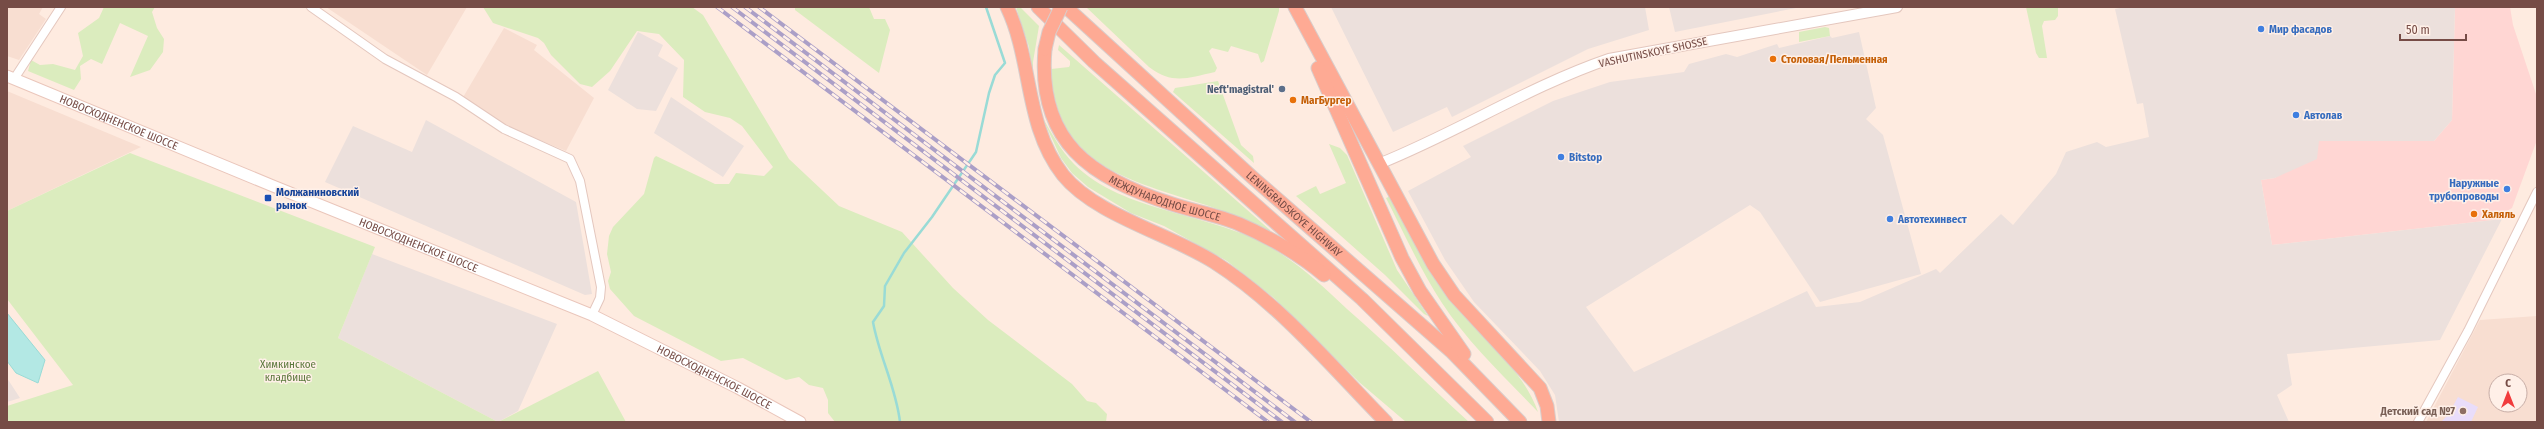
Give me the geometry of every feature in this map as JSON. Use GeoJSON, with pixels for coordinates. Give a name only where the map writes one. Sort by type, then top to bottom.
{"type":"FeatureCollection","features":[{"type":"Feature","properties":{"kind":"highway"},"geometry":{"type":"LineString","coordinates":[[1007,7],[1021,50],[1038,130],[1049,154],[1064,176],[1097,202],[1213,261],[1247,285],[1276,311],[1386,422]]}},
{"type":"Feature","properties":{"kind":"highway","name":"LENINGRADSKOYE HIGHWAY"},"geometry":{"type":"LineString","coordinates":[[1038,7],[1094,62],[1362,299],[1387,326],[1487,422]]}},
{"type":"Feature","properties":{"kind":"highway","name":"МЕЖДУНАРОДНОЕ ШОССЕ"},"geometry":{"type":"LineString","coordinates":[[1061,7],[1049,32],[1045,49],[1043,78],[1053,119],[1065,139],[1094,170],[1126,188],[1238,223],[1285,247],[1321,272],[1387,326]]}},
{"type":"Feature","properties":{"kind":"highway","name":"LENINGRADSKOYE HIGHWAY"},"geometry":{"type":"LineString","coordinates":[[1066,7],[1240,167],[1375,282],[1484,383],[1520,422]]}},
{"type":"Feature","properties":{"kind":"highway"},"geometry":{"type":"LineString","coordinates":[[1294,7],[1402,258],[1420,291],[1484,383]]}},
{"type":"Feature","properties":{"kind":"highway"},"geometry":{"type":"LineString","coordinates":[[1294,7],[1381,163],[1433,264],[1454,296],[1540,388],[1547,406],[1549,422]]}},
{"type":"Feature","properties":{"kind":"main road","name":"НОВОСХОДНЕНСКОЕ ШОССЕ"},"geometry":{"type":"LineString","coordinates":[[10,77],[592,315],[738,388],[800,422]]}},
{"type":"Feature","properties":{"kind":"street"},"geometry":{"type":"LineString","coordinates":[[10,77],[61,7]]}},
{"type":"Feature","properties":{"kind":"street"},"geometry":{"type":"LineString","coordinates":[[311,7],[385,58],[456,97],[504,129],[570,159],[580,181],[601,287],[600,298],[592,315]]}},
{"type":"Feature","properties":{"kind":"street","name":"VASHUTINSKOYE SHOSSE"},"geometry":{"type":"LineString","coordinates":[[1381,163],[1445,136],[1572,73],[1609,59],[1897,7]]}},
{"type":"Feature","properties":{"kind":"street"},"geometry":{"type":"LineString","coordinates":[[2418,422],[2468,330],[2537,192]]}},
{"type":"Feature","properties":{"kind":"shaded area"},"geometry":{"type":"Polygon","coordinates":[[[7,7],[43,7],[39,14],[46,19],[19,60],[7,56],[7,7]]]}},
{"type":"Feature","properties":{"kind":"shaded area"},"geometry":{"type":"Polygon","coordinates":[[[326,7],[467,7],[427,75],[326,7]]]}},
{"type":"Feature","properties":{"kind":"shaded area"},"geometry":{"type":"Polygon","coordinates":[[[1331,7],[1645,7],[1649,30],[1588,49],[1452,117],[1447,107],[1393,132],[1331,7]]]}},
{"type":"Feature","properties":{"kind":"shaded area"},"geometry":{"type":"Polygon","coordinates":[[[1669,7],[1801,7],[1675,32],[1669,7]]]}},
{"type":"Feature","properties":{"kind":"shaded area"},"geometry":{"type":"Polygon","coordinates":[[[2124,7],[2455,7],[2452,120],[2434,141],[2319,141],[2317,159],[2275,178],[2261,180],[2272,245],[2502,219],[2440,340],[2287,354],[2292,385],[2277,395],[2289,422],[1559,422],[1555,395],[1540,371],[1474,302],[1445,260],[1408,191],[1471,157],[1463,146],[1553,101],[1610,82],[1684,72],[1689,64],[1726,54],[1737,57],[1777,44],[1779,48],[1830,36],[1832,38],[1859,32],[1876,108],[1866,119],[1883,135],[1921,274],[1820,302],[1760,212],[1750,205],[1586,307],[1634,372],[1807,291],[1816,307],[1860,302],[1936,269],[1940,273],[2001,214],[2013,225],[2056,174],[2066,152],[2097,142],[2106,147],[2149,137],[2143,103],[2137,104],[2115,9],[2124,7]]]}},
{"type":"Feature","properties":{"kind":"shaded area"},"geometry":{"type":"Polygon","coordinates":[[[2455,7],[2510,7],[2513,25],[2537,97],[2537,140],[2512,208],[2502,214],[2502,219],[2272,245],[2261,180],[2275,178],[2319,141],[2434,141],[2452,120],[2455,7]]]}},
{"type":"Feature","properties":{"kind":"shaded area"},"geometry":{"type":"Polygon","coordinates":[[[504,28],[537,45],[534,50],[594,98],[566,151],[506,126],[462,99],[504,28]]]}},
{"type":"Feature","properties":{"kind":"shaded area"},"geometry":{"type":"Polygon","coordinates":[[[638,32],[663,45],[658,56],[678,68],[656,111],[637,109],[608,90],[638,32]]]}},
{"type":"Feature","properties":{"kind":"shaded area"},"geometry":{"type":"Polygon","coordinates":[[[7,91],[141,147],[7,211],[7,91]]]}},
{"type":"Feature","properties":{"kind":"shaded area"},"geometry":{"type":"Polygon","coordinates":[[[671,97],[744,146],[723,177],[654,133],[671,97]]]}},
{"type":"Feature","properties":{"kind":"shaded area"},"geometry":{"type":"Polygon","coordinates":[[[426,120],[576,202],[592,294],[585,295],[325,182],[353,126],[412,152],[426,120]]]}},
{"type":"Feature","properties":{"kind":"shaded area"},"geometry":{"type":"Polygon","coordinates":[[[372,254],[557,324],[518,411],[498,422],[338,338],[372,254]]]}},
{"type":"Feature","properties":{"kind":"shaded area"},"geometry":{"type":"Polygon","coordinates":[[[2537,316],[2537,422],[2426,422],[2480,320],[2537,316]]]}},
{"type":"Feature","properties":{"kind":"shaded area"},"geometry":{"type":"Polygon","coordinates":[[[7,378],[20,398],[7,402],[7,378]]]}},
{"type":"Feature","properties":{"kind":"shaded area","name":"Детский сад №7"},"geometry":{"type":"Polygon","coordinates":[[[2458,397],[2478,407],[2471,422],[2441,422],[2448,415],[2458,397]]]}},
{"type":"Feature","properties":{"kind":"green space"},"geometry":{"type":"Polygon","coordinates":[[[104,7],[155,7],[152,12],[157,28],[164,39],[163,52],[150,70],[130,77],[148,36],[120,23],[102,64],[91,59],[80,66],[81,79],[74,90],[28,71],[31,60],[40,65],[53,64],[75,70],[83,56],[78,33],[99,18],[104,7]]]}},
{"type":"Feature","properties":{"kind":"green space"},"geometry":{"type":"Polygon","coordinates":[[[483,7],[692,7],[703,15],[789,159],[839,206],[902,232],[953,288],[988,320],[1072,384],[1087,401],[1096,403],[1107,414],[1106,422],[835,422],[828,413],[828,400],[823,388],[809,385],[799,377],[786,380],[743,358],[721,361],[634,316],[610,289],[608,281],[611,272],[607,254],[609,236],[613,227],[644,194],[654,158],[656,156],[715,184],[729,184],[736,173],[764,176],[773,167],[742,126],[730,118],[705,112],[683,97],[684,60],[659,34],[637,31],[610,71],[592,87],[580,84],[551,55],[544,43],[538,38],[493,23],[483,7]]]}},
{"type":"Feature","properties":{"kind":"green space"},"geometry":{"type":"Polygon","coordinates":[[[795,7],[869,7],[874,19],[885,19],[890,30],[879,73],[795,10],[795,7]]]}},
{"type":"Feature","properties":{"kind":"green space"},"geometry":{"type":"Polygon","coordinates":[[[1016,7],[1020,7],[1039,26],[1033,62],[1033,79],[1029,47],[1016,7]]]}},
{"type":"Feature","properties":{"kind":"green space"},"geometry":{"type":"Polygon","coordinates":[[[1086,7],[1279,7],[1279,11],[1264,61],[1261,63],[1258,54],[1231,46],[1228,52],[1212,48],[1209,51],[1217,68],[1215,72],[1188,78],[1173,78],[1158,73],[1149,67],[1086,7]]]}},
{"type":"Feature","properties":{"kind":"green space"},"geometry":{"type":"Polygon","coordinates":[[[2026,7],[2058,7],[2058,16],[2055,20],[2044,21],[2042,26],[2047,58],[2039,58],[2036,53],[2026,7]]]}},
{"type":"Feature","properties":{"kind":"green space"},"geometry":{"type":"Polygon","coordinates":[[[1825,27],[1829,28],[1830,36],[1799,42],[1799,32],[1825,27]]]}},
{"type":"Feature","properties":{"kind":"green space"},"geometry":{"type":"Polygon","coordinates":[[[1059,45],[1270,231],[1231,214],[1150,187],[1125,177],[1102,164],[1082,148],[1066,128],[1056,102],[1051,69],[1069,67],[1070,65],[1070,61],[1058,50],[1059,45]]]}},
{"type":"Feature","properties":{"kind":"green space"},"geometry":{"type":"Polygon","coordinates":[[[1218,81],[1241,145],[1253,156],[1254,163],[1173,92],[1175,88],[1218,81]]]}},
{"type":"Feature","properties":{"kind":"green space"},"geometry":{"type":"Polygon","coordinates":[[[1042,117],[1069,159],[1094,180],[1118,193],[1143,203],[1248,236],[1272,248],[1292,262],[1330,293],[1469,422],[1406,422],[1359,382],[1274,298],[1227,261],[1164,226],[1131,213],[1088,187],[1072,173],[1061,158],[1042,117]]]}},
{"type":"Feature","properties":{"kind":"green space"},"geometry":{"type":"Polygon","coordinates":[[[1329,144],[1340,148],[1347,155],[1397,270],[1428,316],[1424,314],[1385,275],[1296,196],[1316,186],[1320,194],[1346,183],[1329,144]]]}},
{"type":"Feature","properties":{"kind":"green space","name":"Химкинское кладбище"},"geometry":{"type":"Polygon","coordinates":[[[130,153],[375,247],[338,338],[498,422],[7,422],[7,406],[73,385],[7,299],[7,211],[130,153]]]}},
{"type":"Feature","properties":{"kind":"green space"},"geometry":{"type":"Polygon","coordinates":[[[1391,196],[1438,283],[1470,323],[1509,364],[1521,379],[1538,412],[1475,346],[1452,318],[1419,264],[1386,198],[1391,196]]]}},
{"type":"Feature","properties":{"kind":"green space"},"geometry":{"type":"Polygon","coordinates":[[[598,371],[626,422],[498,422],[598,371]]]}},
{"type":"Feature","properties":{"kind":"water"},"geometry":{"type":"Polygon","coordinates":[[[7,313],[45,360],[38,383],[16,373],[7,361],[7,313]]]}},
{"type":"Feature","properties":{"kind":"waterway"},"geometry":{"type":"LineString","coordinates":[[900,422],[895,396],[879,347],[873,322],[884,306],[885,286],[904,253],[932,217],[976,152],[989,93],[995,75],[1005,63],[986,7]]}},
{"type":"Feature","properties":{"kind":"railway"},"geometry":{"type":"LineString","coordinates":[[717,7],[1268,422]]}},
{"type":"Feature","properties":{"kind":"railway"},"geometry":{"type":"LineString","coordinates":[[732,7],[1282,422]]}},
{"type":"Feature","properties":{"kind":"railway"},"geometry":{"type":"LineString","coordinates":[[745,7],[1295,422]]}},
{"type":"Feature","properties":{"kind":"railway"},"geometry":{"type":"LineString","coordinates":[[759,7],[1311,422]]}},
{"type":"Feature","properties":{"kind":"place","name":"Мир фасадов"},"geometry":{"type":"Point","coordinates":[2261,29]}},
{"type":"Feature","properties":{"kind":"place","name":"Столовая/Пельменная"},"geometry":{"type":"Point","coordinates":[1773,59]}},
{"type":"Feature","properties":{"kind":"place","name":"Neft'magistral'"},"geometry":{"type":"Point","coordinates":[1282,89]}},
{"type":"Feature","properties":{"kind":"place","name":"МагБургер"},"geometry":{"type":"Point","coordinates":[1293,100]}},
{"type":"Feature","properties":{"kind":"place","name":"Автолав"},"geometry":{"type":"Point","coordinates":[2296,115]}},
{"type":"Feature","properties":{"kind":"place","name":"Bitstop"},"geometry":{"type":"Point","coordinates":[1561,157]}},
{"type":"Feature","properties":{"kind":"place","name":"Наружные трубопроводы"},"geometry":{"type":"Point","coordinates":[2507,189]}},
{"type":"Feature","properties":{"kind":"place","name":"Молжаниновский рынок"},"geometry":{"type":"Point","coordinates":[268,198]}},
{"type":"Feature","properties":{"kind":"place","name":"Халяль"},"geometry":{"type":"Point","coordinates":[2474,214]}},
{"type":"Feature","properties":{"kind":"place","name":"Автотехинвест"},"geometry":{"type":"Point","coordinates":[1890,219]}},
{"type":"Feature","properties":{"kind":"place","name":"Детский сад №7"},"geometry":{"type":"Point","coordinates":[2463,411]}}]}
